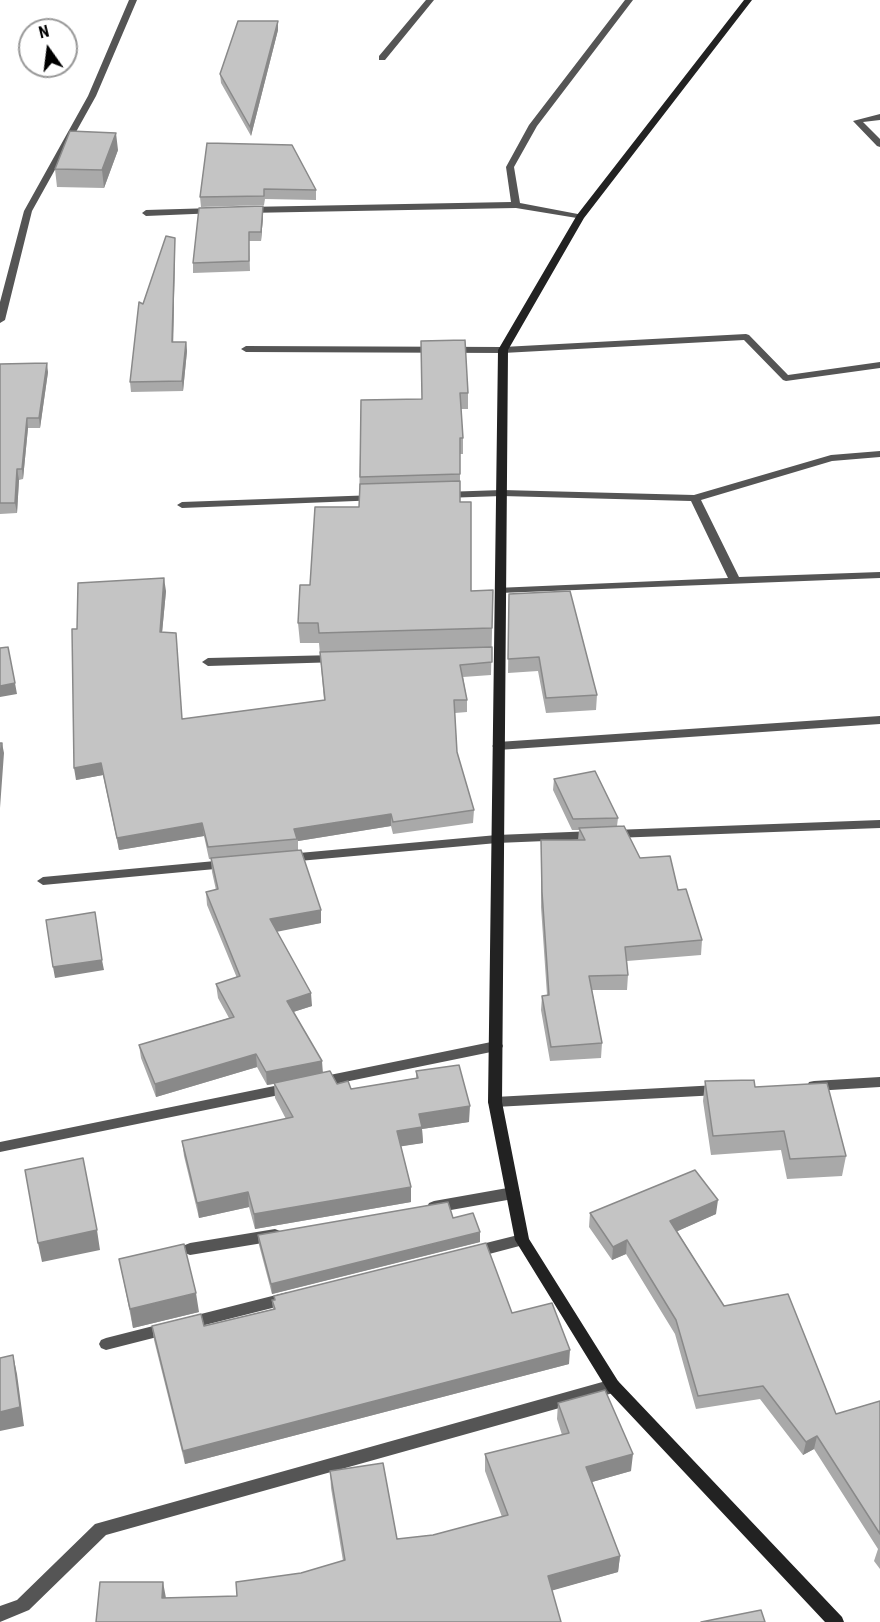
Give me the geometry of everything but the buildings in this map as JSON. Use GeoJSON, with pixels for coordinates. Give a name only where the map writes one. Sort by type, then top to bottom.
{"type":"FeatureCollection","features":[{"type":"Feature","properties":{"kind":"street"},"geometry":{"type":"LineString","coordinates":[[0,320],[28,211],[92,96],[133,0]]}},
{"type":"Feature","properties":{"kind":"street"},"geometry":{"type":"LineString","coordinates":[[382,58],[430,0]]}},
{"type":"Feature","properties":{"kind":"street"},"geometry":{"type":"LineString","coordinates":[[516,205],[510,166],[533,125],[629,0]]}},
{"type":"Feature","properties":{"kind":"street"},"geometry":{"type":"LineString","coordinates":[[748,0],[580,217],[503,350],[500,590],[494,654],[498,746],[495,1102],[522,1240],[613,1386],[836,1622]]}},
{"type":"Feature","properties":{"kind":"street"},"geometry":{"type":"LineString","coordinates":[[880,117],[857,121],[880,144]]}},
{"type":"Feature","properties":{"kind":"street"},"geometry":{"type":"LineString","coordinates":[[236,210],[516,205],[580,217]]}},
{"type":"Feature","properties":{"kind":"street"},"geometry":{"type":"LineString","coordinates":[[146,213],[225,211]]}},
{"type":"Feature","properties":{"kind":"street"},"geometry":{"type":"LineString","coordinates":[[246,349],[503,350],[746,337],[786,378],[880,365]]}},
{"type":"Feature","properties":{"kind":"street"},"geometry":{"type":"LineString","coordinates":[[431,496],[502,493],[695,498],[831,458],[880,454]]}},
{"type":"Feature","properties":{"kind":"street"},"geometry":{"type":"LineString","coordinates":[[182,505],[384,497]]}},
{"type":"Feature","properties":{"kind":"street"},"geometry":{"type":"LineString","coordinates":[[695,498],[735,581]]}},
{"type":"Feature","properties":{"kind":"street"},"geometry":{"type":"LineString","coordinates":[[500,590],[880,575]]}},
{"type":"Feature","properties":{"kind":"street"},"geometry":{"type":"LineString","coordinates":[[208,662],[348,658]]}},
{"type":"Feature","properties":{"kind":"street"},"geometry":{"type":"LineString","coordinates":[[498,746],[880,720]]}},
{"type":"Feature","properties":{"kind":"street"},"geometry":{"type":"LineString","coordinates":[[270,860],[497,839],[880,824]]}},
{"type":"Feature","properties":{"kind":"street"},"geometry":{"type":"LineString","coordinates":[[43,881],[234,863]]}},
{"type":"Feature","properties":{"kind":"street"},"geometry":{"type":"LineString","coordinates":[[0,1147],[495,1046]]}},
{"type":"Feature","properties":{"kind":"street"},"geometry":{"type":"LineString","coordinates":[[798,1086],[880,1082]]}},
{"type":"Feature","properties":{"kind":"street"},"geometry":{"type":"LineString","coordinates":[[495,1102],[728,1090]]}},
{"type":"Feature","properties":{"kind":"street"},"geometry":{"type":"LineString","coordinates":[[421,1209],[513,1193]]}},
{"type":"Feature","properties":{"kind":"street"},"geometry":{"type":"LineString","coordinates":[[190,1249],[294,1231]]}},
{"type":"Feature","properties":{"kind":"street"},"geometry":{"type":"LineString","coordinates":[[464,1254],[522,1240]]}},
{"type":"Feature","properties":{"kind":"street"},"geometry":{"type":"LineString","coordinates":[[106,1344],[303,1294]]}},
{"type":"Feature","properties":{"kind":"street"},"geometry":{"type":"LineString","coordinates":[[0,1614],[23,1605],[101,1529],[613,1386]]}}]}
